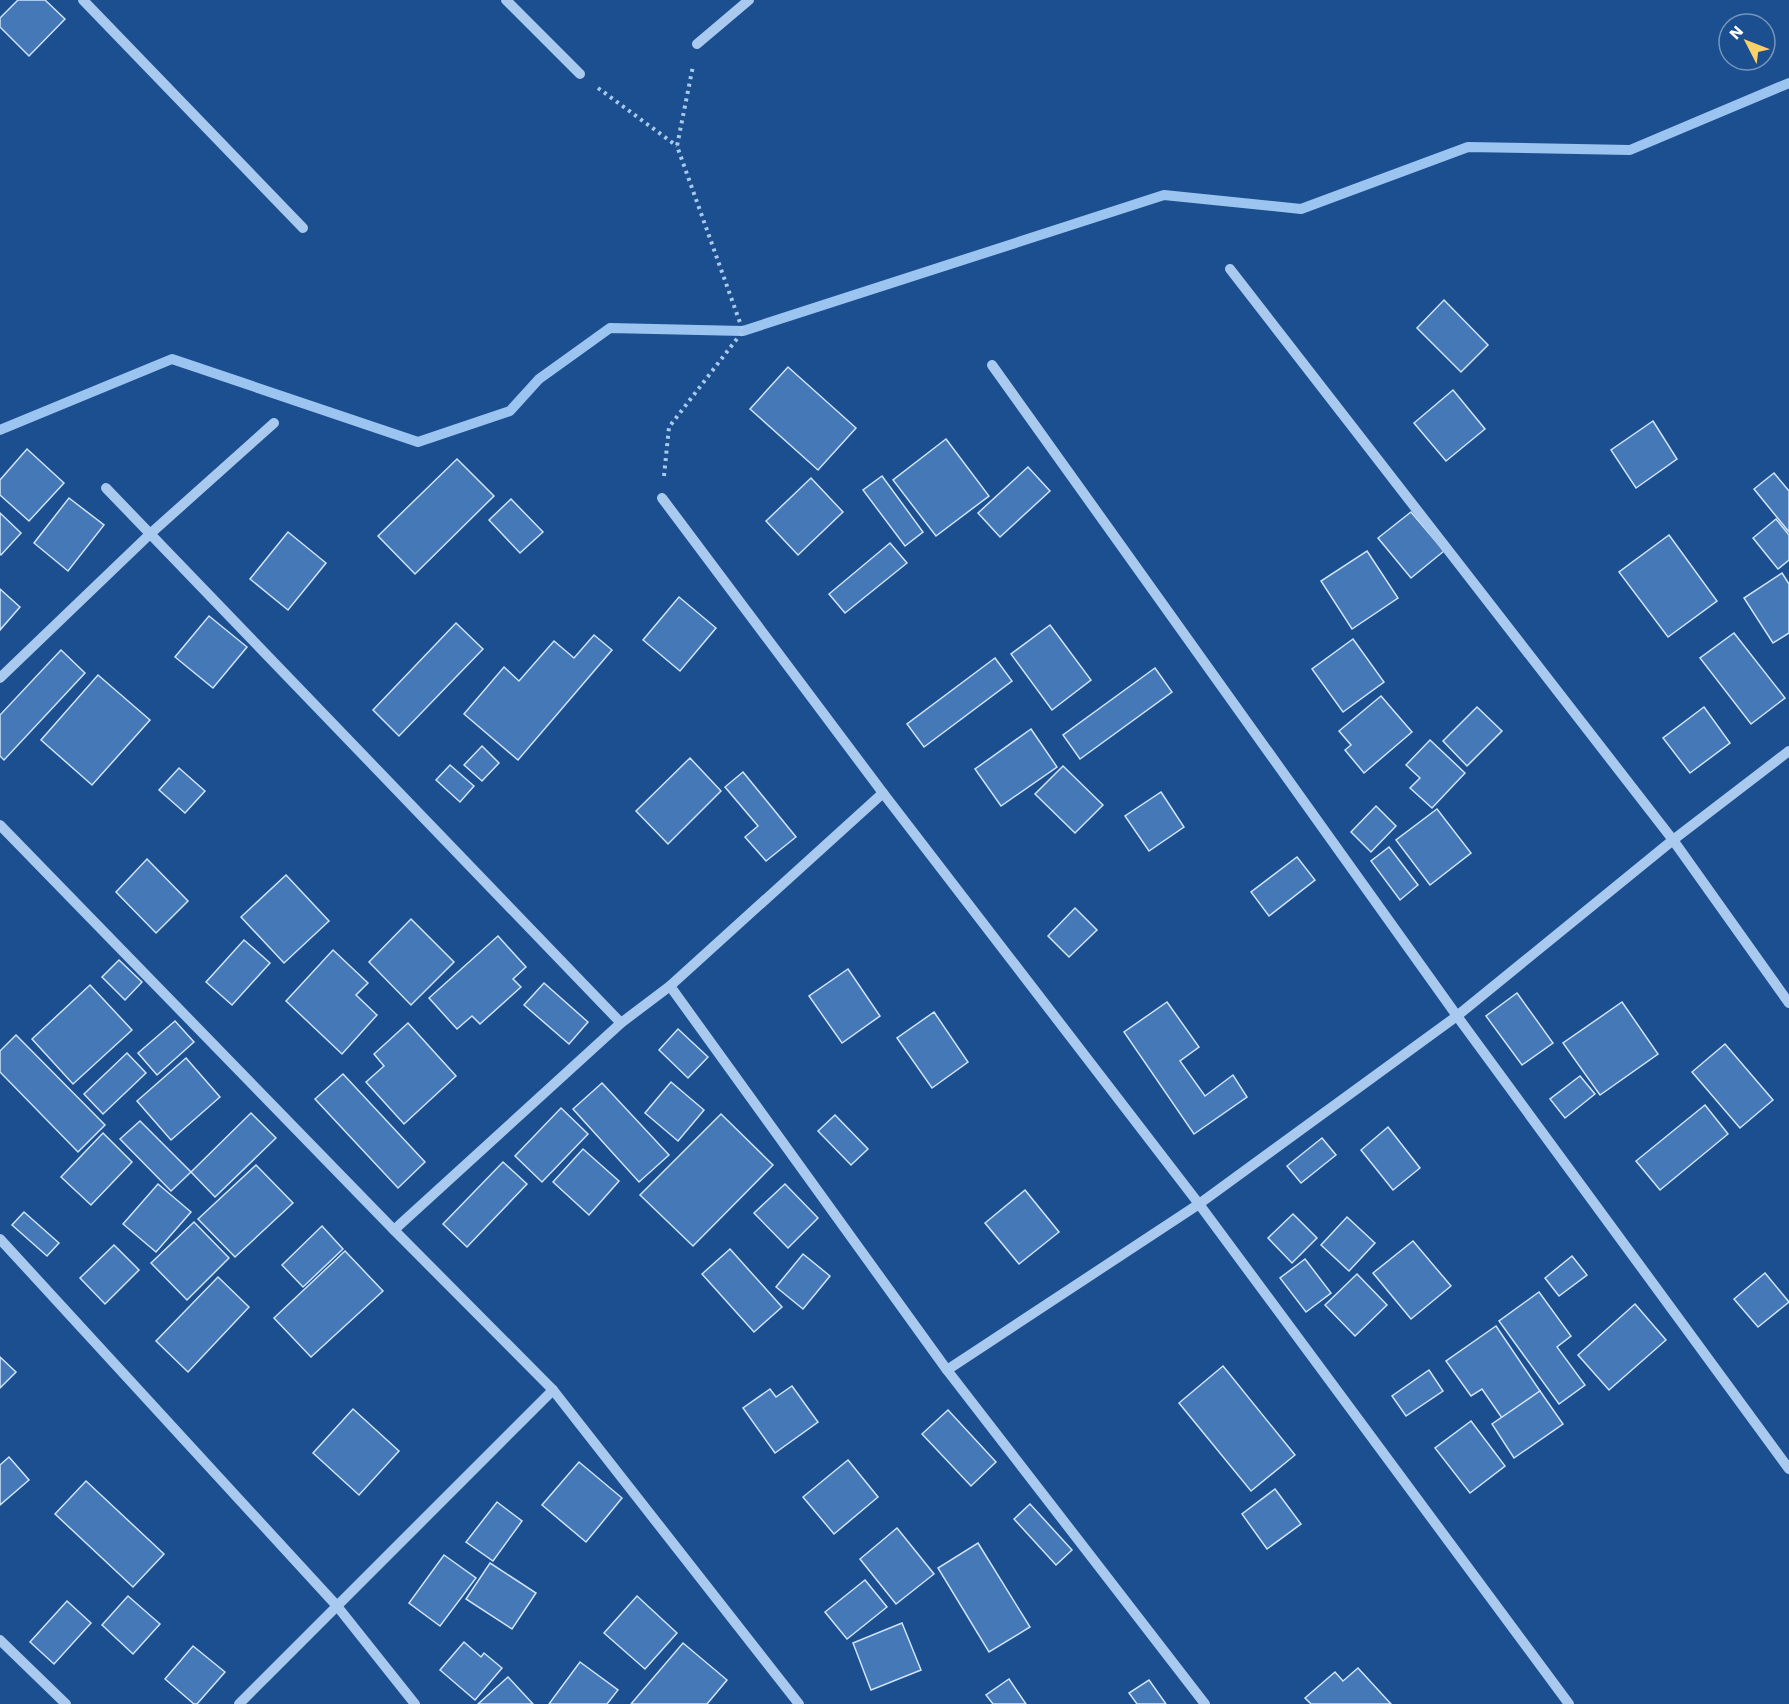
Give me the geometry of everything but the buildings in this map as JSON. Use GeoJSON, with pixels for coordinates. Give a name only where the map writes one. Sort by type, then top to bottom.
{"type":"FeatureCollection","features":[{"type":"Feature","properties":{"kind":"street"},"geometry":{"type":"LineString","coordinates":[[83,0],[303,228]]}},
{"type":"Feature","properties":{"kind":"street"},"geometry":{"type":"LineString","coordinates":[[506,0],[580,74]]}},
{"type":"Feature","properties":{"kind":"street"},"geometry":{"type":"LineString","coordinates":[[698,44],[749,0]]}},
{"type":"Feature","properties":{"kind":"street"},"geometry":{"type":"LineString","coordinates":[[1230,269],[1673,840],[1789,1003]]}},
{"type":"Feature","properties":{"kind":"street"},"geometry":{"type":"LineString","coordinates":[[992,364],[1457,1016],[1789,1469]]}},
{"type":"Feature","properties":{"kind":"street"},"geometry":{"type":"LineString","coordinates":[[0,678],[150,534],[274,423]]}},
{"type":"Feature","properties":{"kind":"street"},"geometry":{"type":"LineString","coordinates":[[106,488],[621,1023]]}},
{"type":"Feature","properties":{"kind":"street"},"geometry":{"type":"LineString","coordinates":[[662,498],[883,793],[1199,1204],[1569,1704]]}},
{"type":"Feature","properties":{"kind":"street"},"geometry":{"type":"LineString","coordinates":[[947,1370],[1199,1204],[1457,1016],[1673,840],[1789,751]]}},
{"type":"Feature","properties":{"kind":"street"},"geometry":{"type":"LineString","coordinates":[[394,1230],[621,1023],[670,986],[883,793]]}},
{"type":"Feature","properties":{"kind":"street"},"geometry":{"type":"LineString","coordinates":[[0,825],[553,1390],[799,1704]]}},
{"type":"Feature","properties":{"kind":"street"},"geometry":{"type":"LineString","coordinates":[[670,986],[947,1370],[1205,1704]]}},
{"type":"Feature","properties":{"kind":"street"},"geometry":{"type":"LineString","coordinates":[[0,1239],[337,1606],[415,1704]]}},
{"type":"Feature","properties":{"kind":"street"},"geometry":{"type":"LineString","coordinates":[[239,1704],[553,1390]]}},
{"type":"Feature","properties":{"kind":"street"},"geometry":{"type":"LineString","coordinates":[[0,1640],[66,1704]]}},
{"type":"Feature","properties":{"kind":"path"},"geometry":{"type":"LineString","coordinates":[[662,498],[669,427],[743,331],[677,146],[698,44]]}},
{"type":"Feature","properties":{"kind":"path"},"geometry":{"type":"LineString","coordinates":[[580,74],[677,146]]}},
{"type":"Feature","properties":{"kind":"waterway"},"geometry":{"type":"LineString","coordinates":[[0,430],[172,359],[418,442],[510,411],[539,379],[610,328],[743,331],[1164,195],[1301,209],[1468,147],[1630,150],[1789,83]]}}]}
